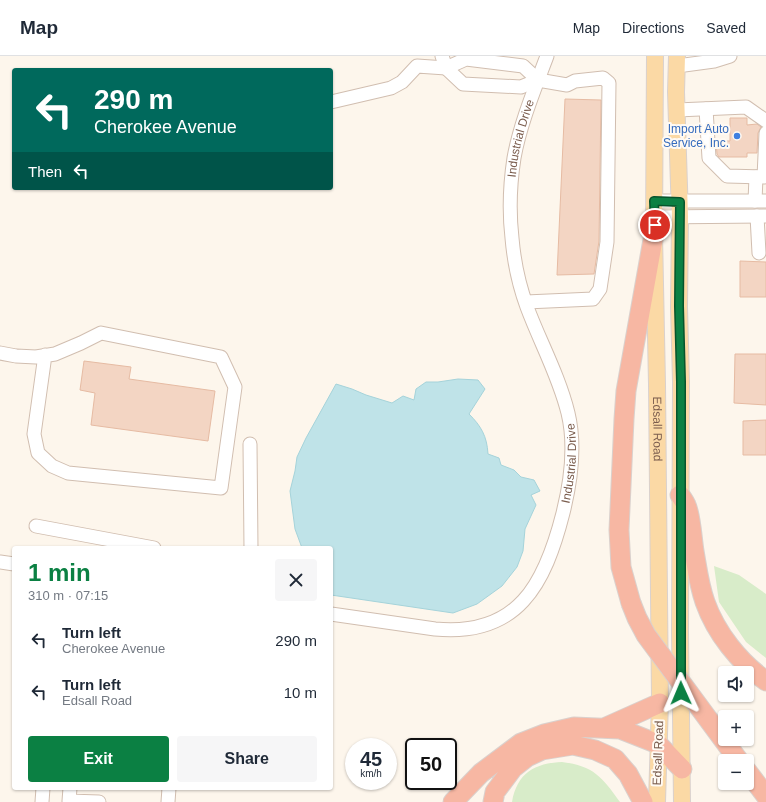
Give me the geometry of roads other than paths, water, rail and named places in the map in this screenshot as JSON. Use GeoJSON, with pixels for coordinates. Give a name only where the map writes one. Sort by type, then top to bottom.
{"type":"FeatureCollection","features":[{"type":"Feature","properties":{"kind":"highway"},"geometry":{"type":"LineString","coordinates":[[655,217],[626,391],[619,530],[621,566],[631,603],[646,635],[734,754]]}},
{"type":"Feature","properties":{"kind":"highway"},"geometry":{"type":"LineString","coordinates":[[680,495],[687,506],[699,579],[705,602],[713,620],[722,637],[734,652],[746,665],[766,681]]}},
{"type":"Feature","properties":{"kind":"highway"},"geometry":{"type":"LineString","coordinates":[[604,728],[660,703]]}},
{"type":"Feature","properties":{"kind":"highway"},"geometry":{"type":"LineString","coordinates":[[453,802],[481,773],[521,743],[544,734],[574,727],[620,729],[658,744],[682,769]]}},
{"type":"Feature","properties":{"kind":"highway"},"geometry":{"type":"LineString","coordinates":[[493,802],[495,792],[513,768],[527,758],[542,750],[573,745],[595,750],[615,759],[628,774],[643,802]]}},
{"type":"Feature","properties":{"kind":"highway"},"geometry":{"type":"LineString","coordinates":[[754,780],[766,796]]}},
{"type":"Feature","properties":{"kind":"main road","name":"Edsall Road"},"geometry":{"type":"LineString","coordinates":[[652,60],[658,384],[660,703],[657,802]]}},
{"type":"Feature","properties":{"kind":"main road","name":"Edsall Road"},"geometry":{"type":"LineString","coordinates":[[677,61],[680,209],[679,306],[681,382],[680,495],[682,802]]}},
{"type":"Feature","properties":{"kind":"street","name":"Industrial Drive"},"geometry":{"type":"LineString","coordinates":[[333,614],[435,630],[449,631],[475,628],[493,622],[509,613],[530,594],[541,578],[550,559],[565,504],[573,444],[564,398],[520,286],[514,258],[510,216],[512,175],[518,143],[547,56]]}},
{"type":"Feature","properties":{"kind":"street"},"geometry":{"type":"LineString","coordinates":[[677,61],[730,56]]}},
{"type":"Feature","properties":{"kind":"street"},"geometry":{"type":"LineString","coordinates":[[333,102],[391,88],[402,82],[417,66],[466,59],[523,66],[538,80]]}},
{"type":"Feature","properties":{"kind":"street"},"geometry":{"type":"LineString","coordinates":[[444,62],[463,84],[521,87],[538,80],[567,85],[575,81],[603,78],[609,83],[607,242],[600,289],[593,299],[526,302]]}},
{"type":"Feature","properties":{"kind":"street"},"geometry":{"type":"LineString","coordinates":[[677,110],[746,107],[766,121]]}},
{"type":"Feature","properties":{"kind":"street"},"geometry":{"type":"LineString","coordinates":[[706,109],[709,158],[727,176],[764,177],[766,132]]}},
{"type":"Feature","properties":{"kind":"street"},"geometry":{"type":"LineString","coordinates":[[655,217],[680,209],[761,201],[756,177]]}},
{"type":"Feature","properties":{"kind":"street"},"geometry":{"type":"LineString","coordinates":[[680,209],[762,216],[759,253]]}},
{"type":"Feature","properties":{"kind":"street"},"geometry":{"type":"LineString","coordinates":[[0,354],[36,357],[45,355],[56,354],[100,333],[221,356],[235,387],[222,488],[68,473],[52,466],[38,453],[34,434],[45,355]]}},
{"type":"Feature","properties":{"kind":"street"},"geometry":{"type":"LineString","coordinates":[[250,444],[251,546]]}},
{"type":"Feature","properties":{"kind":"street"},"geometry":{"type":"LineString","coordinates":[[36,526],[143,546]]}},
{"type":"Feature","properties":{"kind":"street"},"geometry":{"type":"LineString","coordinates":[[0,562],[12,564]]}},
{"type":"Feature","properties":{"kind":"street"},"geometry":{"type":"LineString","coordinates":[[42,802],[43,790]]}},
{"type":"Feature","properties":{"kind":"street"},"geometry":{"type":"LineString","coordinates":[[168,802],[169,790]]}},
{"type":"Feature","properties":{"kind":"street"},"geometry":{"type":"LineString","coordinates":[[69,797],[98,802]]}},
{"type":"Feature","properties":{"kind":"water"},"geometry":{"type":"Polygon","coordinates":[[[458,379],[478,380],[485,389],[469,414],[483,432],[488,454],[499,458],[501,465],[514,470],[521,477],[534,480],[540,491],[531,495],[536,505],[525,529],[523,551],[517,567],[502,586],[477,604],[453,613],[333,595],[333,546],[301,546],[295,529],[290,491],[297,457],[306,438],[336,384],[392,403],[403,396],[414,400],[416,389],[426,382],[458,379]]]}},
{"type":"Feature","properties":{"kind":"place","name":"Import Auto Service, Inc."},"geometry":{"type":"Point","coordinates":[737,136]}}]}
